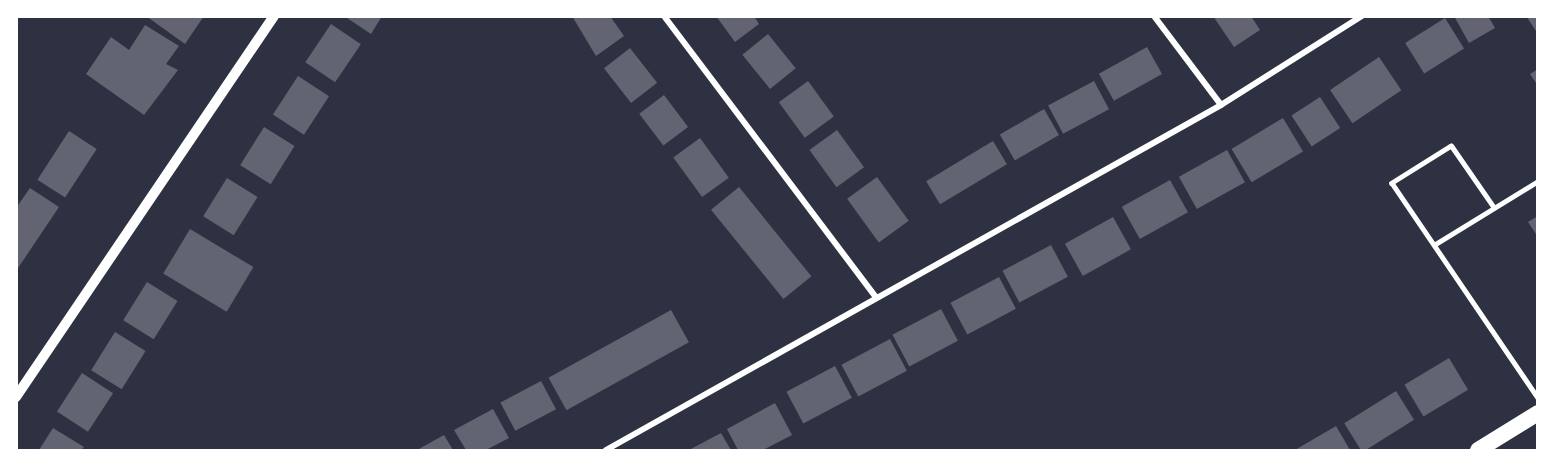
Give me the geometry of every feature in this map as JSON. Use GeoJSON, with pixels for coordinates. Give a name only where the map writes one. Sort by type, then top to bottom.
{"type":"FeatureCollection","features":[{"type":"Feature","properties":{"kind":"highway"},"geometry":{"type":"LineString","coordinates":[[1478,450],[1538,413]]}},
{"type":"Feature","properties":{"kind":"street"},"geometry":{"type":"LineString","coordinates":[[16,397],[273,16]]}},
{"type":"Feature","properties":{"kind":"street"},"geometry":{"type":"LineString","coordinates":[[664,16],[876,297]]}},
{"type":"Feature","properties":{"kind":"street"},"geometry":{"type":"LineString","coordinates":[[1154,16],[1221,105]]}},
{"type":"Feature","properties":{"kind":"street"},"geometry":{"type":"LineString","coordinates":[[606,450],[1221,105],[1362,16]]}},
{"type":"Feature","properties":{"kind":"lane"},"geometry":{"type":"LineString","coordinates":[[1494,208],[1451,146],[1392,183],[1538,398]]}},
{"type":"Feature","properties":{"kind":"lane"},"geometry":{"type":"LineString","coordinates":[[1434,245],[1538,181]]}},
{"type":"Feature","properties":{"kind":"building"},"geometry":{"type":"Polygon","coordinates":[[[146,16],[204,16],[185,44],[146,16]]]}},
{"type":"Feature","properties":{"kind":"building"},"geometry":{"type":"Polygon","coordinates":[[[344,16],[382,16],[371,34],[344,16]]]}},
{"type":"Feature","properties":{"kind":"building"},"geometry":{"type":"Polygon","coordinates":[[[572,16],[610,16],[624,36],[596,56],[572,16]]]}},
{"type":"Feature","properties":{"kind":"building"},"geometry":{"type":"Polygon","coordinates":[[[716,16],[754,16],[759,24],[735,42],[716,16]]]}},
{"type":"Feature","properties":{"kind":"building"},"geometry":{"type":"Polygon","coordinates":[[[1213,16],[1251,16],[1260,30],[1234,47],[1213,16]]]}},
{"type":"Feature","properties":{"kind":"building"},"geometry":{"type":"Polygon","coordinates":[[[1454,16],[1488,16],[1495,28],[1469,43],[1454,16]]]}},
{"type":"Feature","properties":{"kind":"building"},"geometry":{"type":"Polygon","coordinates":[[[1526,16],[1538,16],[1538,34],[1526,16]]]}},
{"type":"Feature","properties":{"kind":"building"},"geometry":{"type":"Polygon","coordinates":[[[1445,18],[1464,49],[1424,73],[1405,43],[1445,18]]]}},
{"type":"Feature","properties":{"kind":"building"},"geometry":{"type":"Polygon","coordinates":[[[331,24],[361,44],[335,82],[305,62],[331,24]]]}},
{"type":"Feature","properties":{"kind":"building"},"geometry":{"type":"Polygon","coordinates":[[[145,25],[179,46],[166,64],[178,70],[144,115],[86,74],[111,37],[129,50],[145,25]]]}},
{"type":"Feature","properties":{"kind":"building"},"geometry":{"type":"Polygon","coordinates":[[[768,34],[796,68],[770,89],[742,55],[768,34]]]}},
{"type":"Feature","properties":{"kind":"building"},"geometry":{"type":"Polygon","coordinates":[[[1147,47],[1162,74],[1114,101],[1099,74],[1147,47]]]}},
{"type":"Feature","properties":{"kind":"building"},"geometry":{"type":"Polygon","coordinates":[[[630,48],[657,83],[631,103],[604,68],[630,48]]]}},
{"type":"Feature","properties":{"kind":"building"},"geometry":{"type":"Polygon","coordinates":[[[1379,57],[1401,90],[1352,123],[1330,90],[1379,57]]]}},
{"type":"Feature","properties":{"kind":"building"},"geometry":{"type":"Polygon","coordinates":[[[1538,69],[1538,86],[1530,74],[1538,69]]]}},
{"type":"Feature","properties":{"kind":"building"},"geometry":{"type":"Polygon","coordinates":[[[298,76],[329,96],[304,135],[273,115],[298,76]]]}},
{"type":"Feature","properties":{"kind":"building"},"geometry":{"type":"Polygon","coordinates":[[[808,81],[834,117],[805,138],[779,102],[808,81]]]}},
{"type":"Feature","properties":{"kind":"building"},"geometry":{"type":"Polygon","coordinates":[[[1094,81],[1109,109],[1063,134],[1048,105],[1094,81]]]}},
{"type":"Feature","properties":{"kind":"building"},"geometry":{"type":"Polygon","coordinates":[[[664,95],[688,127],[663,146],[639,114],[664,95]]]}},
{"type":"Feature","properties":{"kind":"building"},"geometry":{"type":"Polygon","coordinates":[[[1320,97],[1340,128],[1312,147],[1291,116],[1320,97]]]}},
{"type":"Feature","properties":{"kind":"building"},"geometry":{"type":"Polygon","coordinates":[[[1044,109],[1059,135],[1015,160],[1000,134],[1044,109]]]}},
{"type":"Feature","properties":{"kind":"building"},"geometry":{"type":"Polygon","coordinates":[[[1283,118],[1303,151],[1252,182],[1232,149],[1283,118]]]}},
{"type":"Feature","properties":{"kind":"building"},"geometry":{"type":"Polygon","coordinates":[[[264,127],[295,146],[271,184],[240,165],[264,127]]]}},
{"type":"Feature","properties":{"kind":"building"},"geometry":{"type":"Polygon","coordinates":[[[837,130],[864,167],[837,187],[809,150],[837,130]]]}},
{"type":"Feature","properties":{"kind":"building"},"geometry":{"type":"Polygon","coordinates":[[[69,131],[97,149],[65,198],[37,180],[69,131]]]}},
{"type":"Feature","properties":{"kind":"building"},"geometry":{"type":"Polygon","coordinates":[[[700,138],[729,178],[702,197],[673,157],[700,138]]]}},
{"type":"Feature","properties":{"kind":"building"},"geometry":{"type":"Polygon","coordinates":[[[993,141],[1007,164],[940,204],[926,181],[993,141]]]}},
{"type":"Feature","properties":{"kind":"building"},"geometry":{"type":"Polygon","coordinates":[[[1227,150],[1245,182],[1197,209],[1179,177],[1227,150]]]}},
{"type":"Feature","properties":{"kind":"building"},"geometry":{"type":"Polygon","coordinates":[[[877,177],[909,221],[879,242],[847,199],[877,177]]]}},
{"type":"Feature","properties":{"kind":"building"},"geometry":{"type":"Polygon","coordinates":[[[227,178],[258,197],[234,235],[203,216],[227,178]]]}},
{"type":"Feature","properties":{"kind":"building"},"geometry":{"type":"Polygon","coordinates":[[[1170,180],[1188,212],[1140,239],[1122,207],[1170,180]]]}},
{"type":"Feature","properties":{"kind":"building"},"geometry":{"type":"Polygon","coordinates":[[[739,187],[811,276],[783,299],[711,210],[739,187]]]}},
{"type":"Feature","properties":{"kind":"building"},"geometry":{"type":"Polygon","coordinates":[[[30,188],[59,207],[16,271],[16,208],[30,188]]]}},
{"type":"Feature","properties":{"kind":"building"},"geometry":{"type":"Polygon","coordinates":[[[1538,216],[1538,237],[1528,222],[1538,216]]]}},
{"type":"Feature","properties":{"kind":"building"},"geometry":{"type":"Polygon","coordinates":[[[1113,217],[1131,249],[1083,276],[1065,244],[1113,217]]]}},
{"type":"Feature","properties":{"kind":"building"},"geometry":{"type":"Polygon","coordinates":[[[190,229],[253,267],[227,312],[163,274],[190,229]]]}},
{"type":"Feature","properties":{"kind":"building"},"geometry":{"type":"Polygon","coordinates":[[[1051,245],[1068,277],[1019,303],[1002,271],[1051,245]]]}},
{"type":"Feature","properties":{"kind":"building"},"geometry":{"type":"Polygon","coordinates":[[[999,277],[1016,309],[967,335],[950,303],[999,277]]]}},
{"type":"Feature","properties":{"kind":"building"},"geometry":{"type":"Polygon","coordinates":[[[147,282],[178,301],[154,339],[123,320],[147,282]]]}},
{"type":"Feature","properties":{"kind":"building"},"geometry":{"type":"Polygon","coordinates":[[[941,309],[958,341],[909,367],[892,335],[941,309]]]}},
{"type":"Feature","properties":{"kind":"building"},"geometry":{"type":"Polygon","coordinates":[[[671,310],[689,342],[566,410],[549,378],[671,310]]]}},
{"type":"Feature","properties":{"kind":"building"},"geometry":{"type":"Polygon","coordinates":[[[115,332],[146,351],[122,389],[91,370],[115,332]]]}},
{"type":"Feature","properties":{"kind":"building"},"geometry":{"type":"Polygon","coordinates":[[[890,339],[907,371],[858,397],[841,365],[890,339]]]}},
{"type":"Feature","properties":{"kind":"building"},"geometry":{"type":"Polygon","coordinates":[[[1449,358],[1468,390],[1423,416],[1404,385],[1449,358]]]}},
{"type":"Feature","properties":{"kind":"building"},"geometry":{"type":"Polygon","coordinates":[[[835,366],[852,398],[803,424],[786,392],[835,366]]]}},
{"type":"Feature","properties":{"kind":"building"},"geometry":{"type":"Polygon","coordinates":[[[82,373],[113,393],[88,432],[57,412],[82,373]]]}},
{"type":"Feature","properties":{"kind":"building"},"geometry":{"type":"Polygon","coordinates":[[[541,381],[556,409],[515,431],[500,403],[541,381]]]}},
{"type":"Feature","properties":{"kind":"building"},"geometry":{"type":"Polygon","coordinates":[[[1396,391],[1414,420],[1366,450],[1361,450],[1344,423],[1396,391]]]}},
{"type":"Feature","properties":{"kind":"building"},"geometry":{"type":"Polygon","coordinates":[[[775,403],[792,435],[763,450],[738,450],[727,429],[775,403]]]}},
{"type":"Feature","properties":{"kind":"building"},"geometry":{"type":"Polygon","coordinates":[[[493,409],[509,438],[486,450],[466,450],[454,430],[493,409]]]}},
{"type":"Feature","properties":{"kind":"building"},"geometry":{"type":"Polygon","coordinates":[[[1336,426],[1350,450],[1295,450],[1336,426]]]}},
{"type":"Feature","properties":{"kind":"building"},"geometry":{"type":"Polygon","coordinates":[[[53,428],[84,447],[81,450],[39,450],[53,428]]]}},
{"type":"Feature","properties":{"kind":"building"},"geometry":{"type":"Polygon","coordinates":[[[721,433],[731,450],[689,450],[721,433]]]}},
{"type":"Feature","properties":{"kind":"building"},"geometry":{"type":"Polygon","coordinates":[[[444,435],[453,450],[417,450],[444,435]]]}}]}
